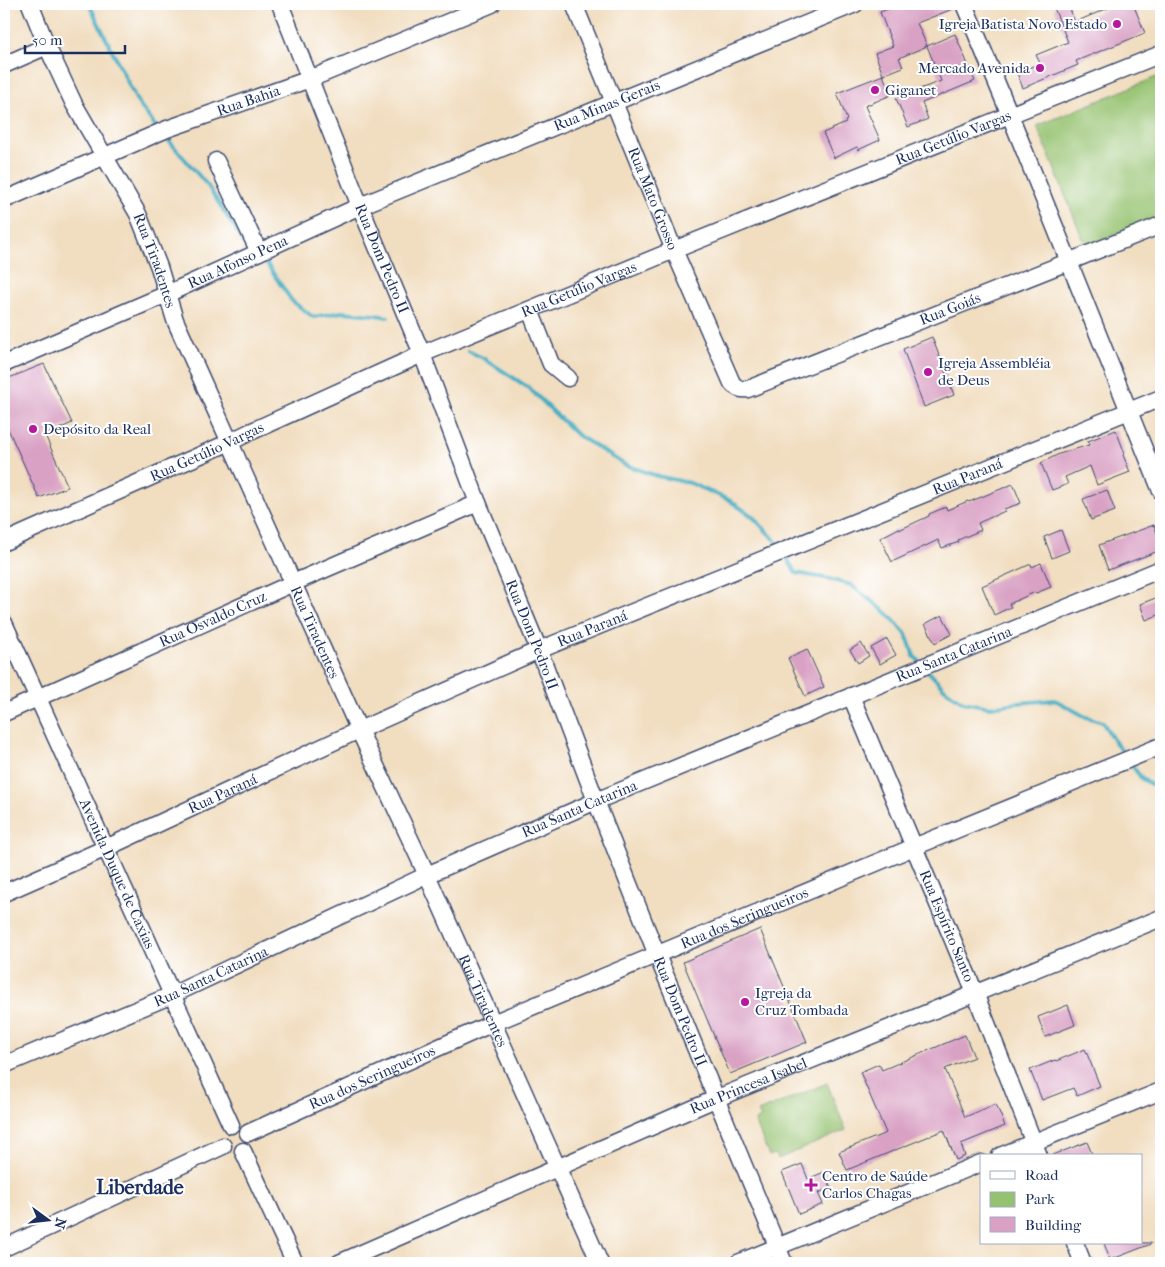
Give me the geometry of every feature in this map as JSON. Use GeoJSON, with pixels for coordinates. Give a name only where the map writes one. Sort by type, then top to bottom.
{"type":"FeatureCollection","features":[{"type":"Feature","properties":{"kind":"street","name":"Rua Tiradentes"},"geometry":{"type":"LineString","coordinates":[[30,4],[74,104],[138,214],[159,267],[175,320],[359,730],[428,875],[600,1263]]}},
{"type":"Feature","properties":{"kind":"street","name":"Rua Dom Pedro II"},"geometry":{"type":"LineString","coordinates":[[280,4],[360,206],[422,354],[478,503],[538,650],[656,955],[784,1263]]}},
{"type":"Feature","properties":{"kind":"street","name":"Rua Bahia"},"geometry":{"type":"LineString","coordinates":[[4,200],[159,132],[310,79],[492,4]]}},
{"type":"Feature","properties":{"kind":"street","name":"Rua Mato Grosso"},"geometry":{"type":"LineString","coordinates":[[574,4],[674,250],[732,382],[736,388],[740,389]]}},
{"type":"Feature","properties":{"kind":"street","name":"Rua Minas Gerais"},"geometry":{"type":"LineString","coordinates":[[360,206],[855,4]]}},
{"type":"Feature","properties":{"kind":"street"},"geometry":{"type":"LineString","coordinates":[[964,4],[1161,491]]}},
{"type":"Feature","properties":{"kind":"street"},"geometry":{"type":"LineString","coordinates":[[4,65],[47,46]]}},
{"type":"Feature","properties":{"kind":"street","name":"Rua Getúlio Vargas"},"geometry":{"type":"LineString","coordinates":[[4,542],[230,442],[422,354],[674,250],[1161,54]]}},
{"type":"Feature","properties":{"kind":"street"},"geometry":{"type":"LineString","coordinates":[[216,160],[259,252]]}},
{"type":"Feature","properties":{"kind":"street","name":"Rua Afonso Pena"},"geometry":{"type":"LineString","coordinates":[[4,364],[167,294],[360,206]]}},
{"type":"Feature","properties":{"kind":"street","name":"Rua Goiás"},"geometry":{"type":"LineString","coordinates":[[740,389],[748,389],[1161,225]]}},
{"type":"Feature","properties":{"kind":"street"},"geometry":{"type":"LineString","coordinates":[[530,310],[548,359],[551,364],[568,378]]}},
{"type":"Feature","properties":{"kind":"street","name":"Rua Paraná"},"geometry":{"type":"LineString","coordinates":[[4,893],[538,650],[1161,398]]}},
{"type":"Feature","properties":{"kind":"street","name":"Rua Osvaldo Cruz"},"geometry":{"type":"LineString","coordinates":[[4,714],[293,583],[478,503]]}},
{"type":"Feature","properties":{"kind":"street","name":"Rua Santa Catarina"},"geometry":{"type":"LineString","coordinates":[[4,1065],[172,995],[428,875],[596,801],[1161,569]]}},
{"type":"Feature","properties":{"kind":"street","name":"Avenida Duque de Caxias"},"geometry":{"type":"LineString","coordinates":[[4,623],[231,1125]]}},
{"type":"Feature","properties":{"kind":"street","name":"Rua Espírito Santo"},"geometry":{"type":"LineString","coordinates":[[851,696],[975,993],[1036,1149]]}},
{"type":"Feature","properties":{"kind":"street","name":"Rua dos Seringueiros"},"geometry":{"type":"LineString","coordinates":[[248,1133],[493,1023],[914,846],[1161,746]]}},
{"type":"Feature","properties":{"kind":"street","name":"Rua Princesa Isabel"},"geometry":{"type":"LineString","coordinates":[[339,1263],[715,1099],[1161,918]]}},
{"type":"Feature","properties":{"kind":"street"},"geometry":{"type":"LineString","coordinates":[[1010,1154],[1036,1149],[1161,1091]]}},
{"type":"Feature","properties":{"kind":"street"},"geometry":{"type":"LineString","coordinates":[[236,1124],[248,1133],[248,1144],[243,1151],[231,1152],[223,1146],[221,1141],[222,1131],[226,1127],[236,1124]]}},
{"type":"Feature","properties":{"kind":"street"},"geometry":{"type":"LineString","coordinates":[[4,1248],[223,1146]]}},
{"type":"Feature","properties":{"kind":"street"},"geometry":{"type":"LineString","coordinates":[[243,1151],[295,1263]]}},
{"type":"Feature","properties":{"kind":"street"},"geometry":{"type":"LineString","coordinates":[[738,1263],[980,1163]]}},
{"type":"Feature","properties":{"kind":"street"},"geometry":{"type":"LineString","coordinates":[[1075,1244],[1083,1263]]}},
{"type":"Feature","properties":{"kind":"green space"},"geometry":{"type":"Polygon","coordinates":[[[1161,75],[1161,216],[1086,247],[1037,126],[1161,75]]]}},
{"type":"Feature","properties":{"kind":"green space"},"geometry":{"type":"Polygon","coordinates":[[[827,1083],[846,1130],[778,1159],[775,1154],[769,1156],[755,1121],[761,1118],[758,1112],[827,1083]]]}},
{"type":"Feature","properties":{"kind":"building"},"geometry":{"type":"Polygon","coordinates":[[[901,4],[954,4],[955,8],[917,23],[927,46],[899,58],[903,67],[883,75],[875,53],[893,46],[880,12],[901,4]]]}},
{"type":"Feature","properties":{"kind":"building"},"geometry":{"type":"Polygon","coordinates":[[[1068,4],[1075,22],[1118,4],[1133,4],[1145,33],[1076,61],[1078,65],[1023,88],[1017,73],[1040,63],[1036,55],[1068,42],[1054,8],[1068,4]]]}},
{"type":"Feature","properties":{"kind":"building"},"geometry":{"type":"Polygon","coordinates":[[[955,34],[975,81],[922,103],[928,119],[908,127],[896,98],[941,81],[927,46],[955,34]]]}},
{"type":"Feature","properties":{"kind":"building"},"geometry":{"type":"Polygon","coordinates":[[[883,75],[891,95],[865,106],[880,140],[858,150],[857,147],[834,158],[823,133],[846,123],[845,121],[847,120],[837,93],[883,75]]]}},
{"type":"Feature","properties":{"kind":"building","name":"Igreja Assembléia de Deus"},"geometry":{"type":"Polygon","coordinates":[[[932,337],[954,395],[924,407],[903,349],[932,337]]]}},
{"type":"Feature","properties":{"kind":"building","name":"Depósito da Real"},"geometry":{"type":"Polygon","coordinates":[[[44,364],[72,423],[45,435],[68,487],[39,498],[4,420],[4,380],[44,364]]]}},
{"type":"Feature","properties":{"kind":"building"},"geometry":{"type":"Polygon","coordinates":[[[1116,430],[1130,472],[1097,485],[1090,466],[1065,477],[1068,484],[1052,490],[1041,463],[1059,454],[1089,445],[1088,441],[1116,430]]]}},
{"type":"Feature","properties":{"kind":"building"},"geometry":{"type":"Polygon","coordinates":[[[1013,484],[1021,503],[1004,509],[1005,511],[978,523],[981,530],[958,540],[959,542],[942,548],[938,540],[892,562],[880,538],[946,507],[947,510],[1013,484]]]}},
{"type":"Feature","properties":{"kind":"building"},"geometry":{"type":"Polygon","coordinates":[[[1107,490],[1115,511],[1091,520],[1083,499],[1107,490]]]}},
{"type":"Feature","properties":{"kind":"building"},"geometry":{"type":"Polygon","coordinates":[[[1154,525],[1161,544],[1161,550],[1108,570],[1099,545],[1154,525]]]}},
{"type":"Feature","properties":{"kind":"building"},"geometry":{"type":"Polygon","coordinates":[[[1061,530],[1069,551],[1052,558],[1044,537],[1061,530]]]}},
{"type":"Feature","properties":{"kind":"building"},"geometry":{"type":"Polygon","coordinates":[[[1041,563],[1051,587],[1009,604],[1011,607],[994,615],[982,586],[1031,564],[1032,567],[1041,563]]]}},
{"type":"Feature","properties":{"kind":"building"},"geometry":{"type":"Polygon","coordinates":[[[1161,596],[1161,614],[1146,620],[1140,604],[1161,596]]]}},
{"type":"Feature","properties":{"kind":"building"},"geometry":{"type":"Polygon","coordinates":[[[942,615],[952,634],[935,643],[925,624],[942,615]]]}},
{"type":"Feature","properties":{"kind":"building"},"geometry":{"type":"Polygon","coordinates":[[[887,639],[896,655],[880,664],[871,648],[887,639]]]}},
{"type":"Feature","properties":{"kind":"building"},"geometry":{"type":"Polygon","coordinates":[[[861,643],[869,656],[858,663],[850,650],[861,643]]]}},
{"type":"Feature","properties":{"kind":"building"},"geometry":{"type":"Polygon","coordinates":[[[807,649],[824,687],[805,696],[788,658],[807,649]]]}},
{"type":"Feature","properties":{"kind":"building","name":"Igreja da Cruz Tombada"},"geometry":{"type":"Polygon","coordinates":[[[760,929],[807,1042],[730,1074],[683,962],[760,929]]]}},
{"type":"Feature","properties":{"kind":"building"},"geometry":{"type":"Polygon","coordinates":[[[1068,1005],[1075,1025],[1045,1037],[1038,1017],[1068,1005]]]}},
{"type":"Feature","properties":{"kind":"building"},"geometry":{"type":"Polygon","coordinates":[[[965,1035],[974,1057],[945,1069],[965,1117],[996,1104],[1005,1126],[961,1144],[965,1156],[956,1160],[944,1130],[847,1170],[839,1152],[886,1133],[860,1072],[879,1064],[882,1070],[965,1035]]]}},
{"type":"Feature","properties":{"kind":"building"},"geometry":{"type":"Polygon","coordinates":[[[1085,1049],[1100,1086],[1077,1096],[1073,1088],[1042,1100],[1030,1070],[1085,1049]]]}},
{"type":"Feature","properties":{"kind":"building"},"geometry":{"type":"Polygon","coordinates":[[[1087,1142],[1092,1154],[1056,1154],[1087,1142]]]}},
{"type":"Feature","properties":{"kind":"building"},"geometry":{"type":"Polygon","coordinates":[[[802,1164],[808,1179],[824,1172],[831,1188],[818,1193],[823,1204],[799,1214],[782,1172],[802,1164]]]}},
{"type":"Feature","properties":{"kind":"building"},"geometry":{"type":"Polygon","coordinates":[[[1151,1243],[1151,1244],[1110,1260],[1104,1244],[1151,1243]]]}},
{"type":"Feature","properties":{"kind":"waterway"},"geometry":{"type":"LineString","coordinates":[[89,4],[138,103],[157,128]]}},
{"type":"Feature","properties":{"kind":"waterway"},"geometry":{"type":"LineString","coordinates":[[164,135],[208,186],[244,243]]}},
{"type":"Feature","properties":{"kind":"waterway"},"geometry":{"type":"LineString","coordinates":[[266,263],[292,301],[313,317],[342,312],[388,317]]}},
{"type":"Feature","properties":{"kind":"waterway"},"geometry":{"type":"LineString","coordinates":[[468,351],[483,358],[529,388],[576,434],[625,465],[657,476],[690,483],[729,500],[752,516],[774,539],[780,549]]}},
{"type":"Feature","properties":{"kind":"waterway"},"geometry":{"type":"LineString","coordinates":[[784,554],[796,573],[851,585],[887,613],[906,634],[914,656],[921,663]]}},
{"type":"Feature","properties":{"kind":"waterway"},"geometry":{"type":"LineString","coordinates":[[927,670],[945,689],[963,702],[990,707],[1055,700],[1086,717],[1103,722],[1112,738],[1126,756]]}},
{"type":"Feature","properties":{"kind":"waterway"},"geometry":{"type":"LineString","coordinates":[[1131,764],[1142,779],[1161,790]]}},
{"type":"Feature","properties":{"kind":"place","name":"Igreja Batista Novo Estado"},"geometry":{"type":"Point","coordinates":[1117,24]}},
{"type":"Feature","properties":{"kind":"place","name":"Mercado Avenida"},"geometry":{"type":"Point","coordinates":[1040,68]}},
{"type":"Feature","properties":{"kind":"place","name":"Giganet"},"geometry":{"type":"Point","coordinates":[875,90]}},
{"type":"Feature","properties":{"kind":"place","name":"Igreja Assembléia de Deus"},"geometry":{"type":"Point","coordinates":[928,372]}},
{"type":"Feature","properties":{"kind":"place","name":"Depósito da Real"},"geometry":{"type":"Point","coordinates":[33,429]}},
{"type":"Feature","properties":{"kind":"place","name":"Igreja da Cruz Tombada"},"geometry":{"type":"Point","coordinates":[745,1002]}},
{"type":"Feature","properties":{"kind":"place","name":"Centro de Saúde Carlos Chagas"},"geometry":{"type":"Point","coordinates":[811,1185]}},
{"type":"Feature","properties":{"kind":"district","name":"Liberdade"},"geometry":{"type":"Point","coordinates":[140,1187]}}]}
